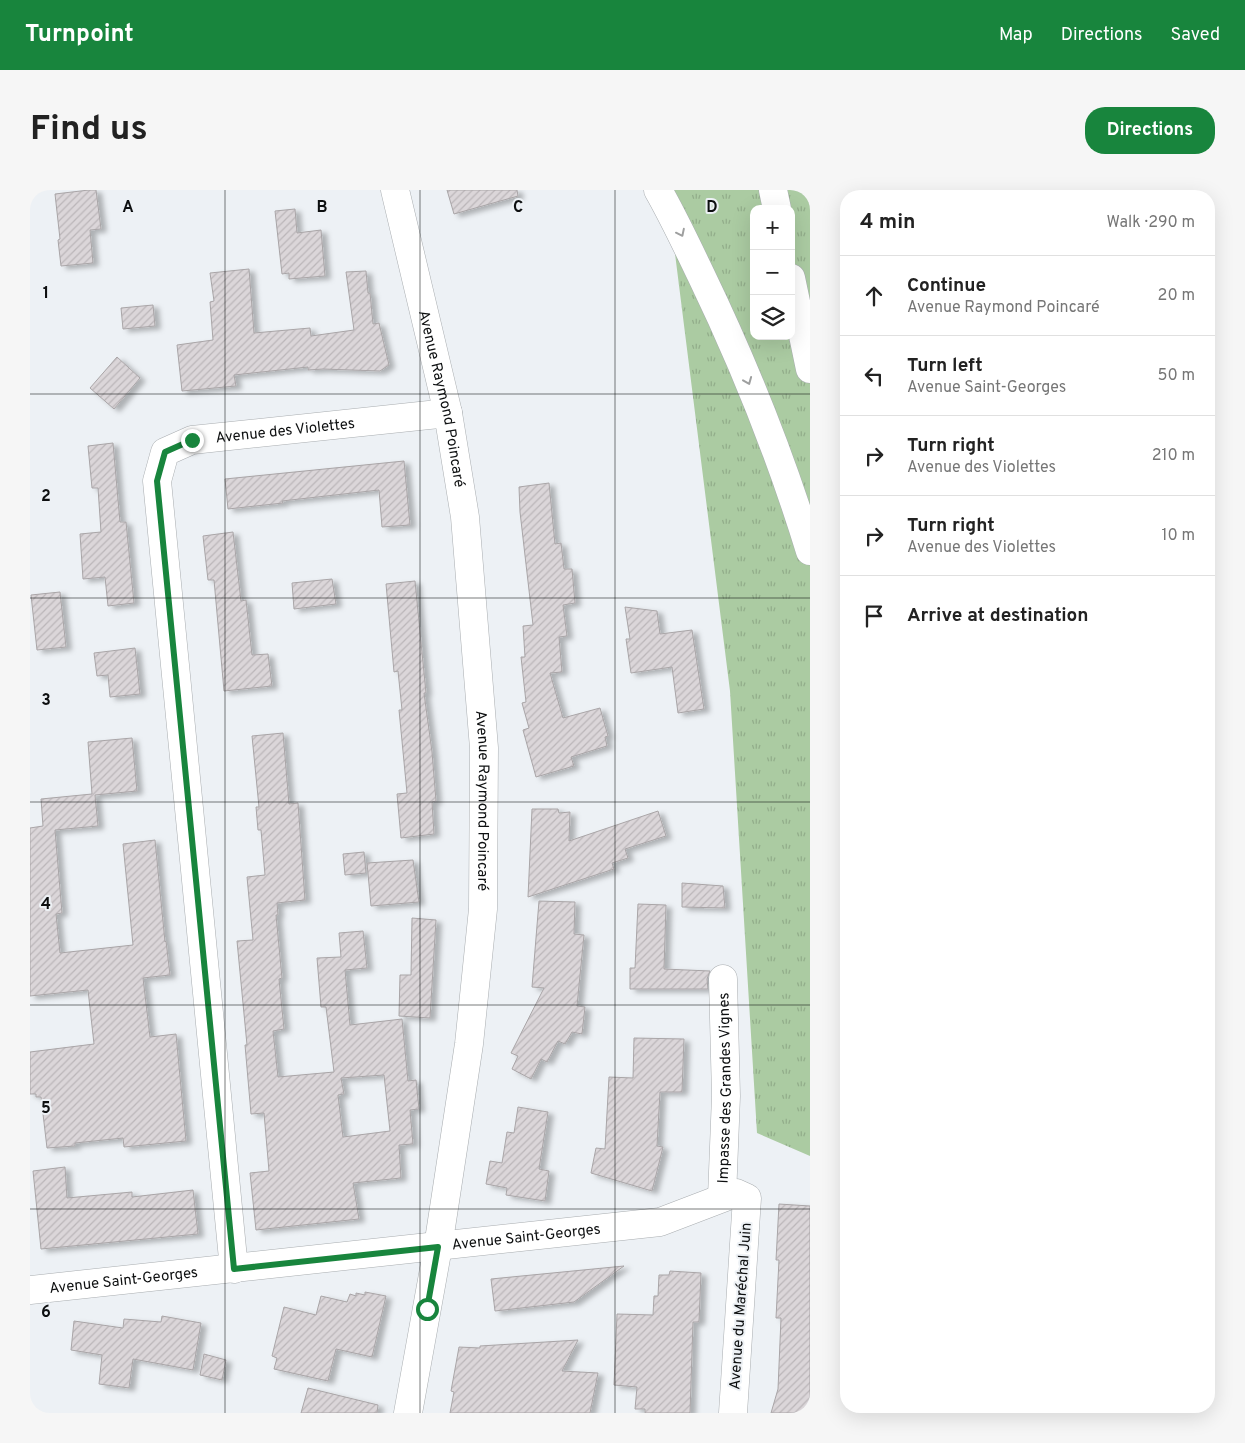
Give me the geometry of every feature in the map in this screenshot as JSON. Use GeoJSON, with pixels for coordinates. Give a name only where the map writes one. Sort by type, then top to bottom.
{"type":"FeatureCollection","features":[{"type":"Feature","properties":{"kind":"main road","name":"Avenue Raymond Poincaré"},"geometry":{"type":"LineString","coordinates":[[395,190],[448,413],[465,516],[484,748],[483,899],[469,1044],[438,1247],[408,1413]]}},
{"type":"Feature","properties":{"kind":"main road"},"geometry":{"type":"LineString","coordinates":[[658,190],[724,323],[752,390],[797,509],[810,552]]}},
{"type":"Feature","properties":{"kind":"main road"},"geometry":{"type":"LineString","coordinates":[[773,190],[776,205]]}},
{"type":"Feature","properties":{"kind":"main road"},"geometry":{"type":"LineString","coordinates":[[795,295],[810,369]]}},
{"type":"Feature","properties":{"kind":"main road","name":"Avenue des Violettes"},"geometry":{"type":"LineString","coordinates":[[234,1269],[157,481],[165,452],[192,440],[448,413]]}},
{"type":"Feature","properties":{"kind":"main road","name":"Impasse des Grandes Vignes"},"geometry":{"type":"LineString","coordinates":[[722,979],[726,1096],[735,1198]]}},
{"type":"Feature","properties":{"kind":"main road","name":"Avenue Saint-Georges"},"geometry":{"type":"LineString","coordinates":[[30,1290],[660,1222],[735,1198]]}},
{"type":"Feature","properties":{"kind":"main road","name":"Avenue du Maréchal Juin"},"geometry":{"type":"LineString","coordinates":[[733,1413],[735,1198]]}},
{"type":"Feature","properties":{"kind":"green space"},"geometry":{"type":"Polygon","coordinates":[[[667,190],[810,190],[810,1156],[757,1133],[730,691],[667,190]]]}},
{"type":"Feature","properties":{"kind":"building"},"geometry":{"type":"Polygon","coordinates":[[[96,190],[101,229],[90,230],[93,263],[61,266],[55,194],[96,190]]]}},
{"type":"Feature","properties":{"kind":"building"},"geometry":{"type":"Polygon","coordinates":[[[447,190],[517,190],[518,196],[454,214],[447,190]]]}},
{"type":"Feature","properties":{"kind":"building"},"geometry":{"type":"Polygon","coordinates":[[[295,209],[297,233],[321,230],[325,276],[289,279],[289,273],[282,274],[275,211],[295,209]]]}},
{"type":"Feature","properties":{"kind":"building"},"geometry":{"type":"Polygon","coordinates":[[[249,269],[254,333],[310,328],[311,336],[354,330],[346,272],[366,271],[373,324],[379,323],[389,365],[380,371],[308,370],[308,367],[234,375],[236,386],[182,391],[177,345],[213,340],[210,302],[214,301],[210,273],[249,269]]]}},
{"type":"Feature","properties":{"kind":"building"},"geometry":{"type":"Polygon","coordinates":[[[153,305],[155,326],[123,329],[121,308],[153,305]]]}},
{"type":"Feature","properties":{"kind":"building"},"geometry":{"type":"Polygon","coordinates":[[[117,357],[140,378],[114,409],[90,388],[117,357]]]}},
{"type":"Feature","properties":{"kind":"building"},"geometry":{"type":"Polygon","coordinates":[[[113,443],[120,522],[126,522],[134,603],[108,606],[105,577],[83,579],[80,534],[101,532],[98,488],[92,488],[88,446],[113,443]]]}},
{"type":"Feature","properties":{"kind":"building"},"geometry":{"type":"Polygon","coordinates":[[[404,461],[410,525],[382,527],[379,490],[228,509],[225,479],[404,461]]]}},
{"type":"Feature","properties":{"kind":"building"},"geometry":{"type":"Polygon","coordinates":[[[549,483],[555,544],[561,543],[564,569],[572,569],[575,603],[563,605],[567,636],[559,637],[562,672],[550,673],[563,718],[600,708],[608,736],[605,737],[607,746],[571,757],[574,766],[536,777],[523,730],[529,728],[522,703],[526,702],[521,657],[525,657],[523,626],[533,625],[520,512],[519,487],[549,483]]]}},
{"type":"Feature","properties":{"kind":"building"},"geometry":{"type":"Polygon","coordinates":[[[233,532],[241,601],[246,600],[252,655],[268,654],[272,686],[224,691],[214,580],[208,580],[203,536],[233,532]]]}},
{"type":"Feature","properties":{"kind":"building"},"geometry":{"type":"Polygon","coordinates":[[[332,579],[336,604],[294,609],[292,583],[332,579]]]}},
{"type":"Feature","properties":{"kind":"building"},"geometry":{"type":"Polygon","coordinates":[[[415,581],[426,693],[424,693],[436,801],[432,802],[434,834],[401,838],[397,794],[407,793],[399,710],[402,710],[398,671],[394,672],[386,584],[415,581]]]}},
{"type":"Feature","properties":{"kind":"building"},"geometry":{"type":"Polygon","coordinates":[[[60,592],[66,647],[37,650],[31,595],[60,592]]]}},
{"type":"Feature","properties":{"kind":"building"},"geometry":{"type":"Polygon","coordinates":[[[625,607],[657,611],[660,634],[692,630],[704,709],[678,713],[672,667],[631,673],[626,639],[630,639],[625,607]]]}},
{"type":"Feature","properties":{"kind":"building"},"geometry":{"type":"Polygon","coordinates":[[[135,648],[140,694],[110,697],[108,675],[97,676],[94,653],[135,648]]]}},
{"type":"Feature","properties":{"kind":"building"},"geometry":{"type":"Polygon","coordinates":[[[283,733],[289,804],[298,803],[305,900],[277,903],[278,915],[276,915],[282,978],[279,979],[284,1029],[273,1031],[278,1077],[334,1072],[326,1007],[321,1007],[317,958],[341,957],[339,933],[363,931],[367,968],[345,970],[350,1025],[402,1019],[408,1081],[416,1080],[419,1109],[410,1110],[413,1144],[399,1145],[401,1178],[353,1183],[359,1219],[256,1230],[250,1173],[269,1171],[264,1113],[251,1114],[245,1045],[247,1045],[237,941],[253,940],[247,877],[265,875],[261,830],[258,830],[256,807],[259,807],[252,736],[283,733]],[[384,1075],[341,1078],[344,1094],[338,1095],[343,1137],[390,1131],[384,1075]]]}},
{"type":"Feature","properties":{"kind":"building"},"geometry":{"type":"Polygon","coordinates":[[[132,738],[137,791],[95,795],[98,826],[55,830],[62,913],[56,914],[60,953],[133,945],[123,844],[155,840],[170,975],[143,978],[150,1037],[176,1034],[186,1141],[124,1147],[123,1138],[75,1143],[75,1146],[47,1148],[41,1097],[36,1097],[36,1094],[30,1094],[30,1052],[94,1044],[88,990],[30,996],[30,828],[43,826],[41,799],[92,794],[88,742],[132,738]]]}},
{"type":"Feature","properties":{"kind":"building"},"geometry":{"type":"Polygon","coordinates":[[[532,809],[558,809],[559,813],[570,812],[569,841],[658,811],[666,836],[625,849],[628,858],[612,863],[614,869],[528,897],[532,809]]]}},
{"type":"Feature","properties":{"kind":"building"},"geometry":{"type":"Polygon","coordinates":[[[364,852],[366,873],[345,875],[343,854],[364,852]]]}},
{"type":"Feature","properties":{"kind":"building"},"geometry":{"type":"Polygon","coordinates":[[[413,860],[419,902],[371,906],[367,863],[413,860]]]}},
{"type":"Feature","properties":{"kind":"building"},"geometry":{"type":"Polygon","coordinates":[[[682,883],[723,886],[725,908],[682,907],[682,883]]]}},
{"type":"Feature","properties":{"kind":"building"},"geometry":{"type":"Polygon","coordinates":[[[539,901],[575,902],[574,934],[584,935],[577,1006],[585,1007],[582,1034],[572,1032],[565,1044],[558,1041],[547,1062],[541,1059],[531,1079],[512,1069],[518,1056],[511,1053],[544,988],[532,987],[539,901]]]}},
{"type":"Feature","properties":{"kind":"building"},"geometry":{"type":"Polygon","coordinates":[[[638,904],[666,905],[664,969],[710,971],[707,979],[708,989],[630,989],[630,968],[635,968],[638,904]]]}},
{"type":"Feature","properties":{"kind":"building"},"geometry":{"type":"Polygon","coordinates":[[[412,918],[436,920],[430,1018],[399,1016],[400,975],[411,975],[412,918]]]}},
{"type":"Feature","properties":{"kind":"building"},"geometry":{"type":"Polygon","coordinates":[[[634,1038],[684,1039],[682,1092],[660,1092],[657,1146],[663,1147],[652,1191],[591,1173],[596,1148],[605,1149],[609,1077],[633,1078],[634,1038]]]}},
{"type":"Feature","properties":{"kind":"building"},"geometry":{"type":"Polygon","coordinates":[[[518,1107],[548,1112],[539,1169],[549,1171],[545,1201],[506,1195],[507,1188],[486,1184],[490,1161],[502,1163],[507,1132],[514,1133],[518,1107]]]}},
{"type":"Feature","properties":{"kind":"building"},"geometry":{"type":"Polygon","coordinates":[[[65,1167],[67,1198],[132,1192],[132,1197],[193,1190],[198,1234],[41,1249],[33,1171],[65,1167]]]}},
{"type":"Feature","properties":{"kind":"building"},"geometry":{"type":"Polygon","coordinates":[[[779,1204],[810,1206],[810,1413],[771,1413],[778,1389],[781,1318],[776,1318],[779,1260],[776,1260],[779,1204]]]}},
{"type":"Feature","properties":{"kind":"building"},"geometry":{"type":"Polygon","coordinates":[[[624,1266],[574,1302],[495,1311],[491,1279],[624,1266]]]}},
{"type":"Feature","properties":{"kind":"building"},"geometry":{"type":"Polygon","coordinates":[[[670,1271],[701,1273],[699,1322],[693,1322],[690,1413],[645,1413],[645,1409],[635,1409],[637,1387],[614,1385],[617,1314],[653,1315],[654,1296],[658,1296],[659,1275],[669,1275],[670,1271]]]}},
{"type":"Feature","properties":{"kind":"building"},"geometry":{"type":"Polygon","coordinates":[[[365,1292],[386,1296],[372,1357],[336,1349],[328,1381],[274,1369],[277,1358],[272,1356],[284,1307],[316,1315],[321,1296],[347,1302],[350,1294],[356,1296],[356,1293],[365,1295],[365,1292]]]}},
{"type":"Feature","properties":{"kind":"building"},"geometry":{"type":"Polygon","coordinates":[[[162,1316],[201,1323],[193,1370],[133,1359],[129,1388],[99,1384],[102,1355],[71,1350],[74,1321],[123,1328],[124,1319],[161,1322],[162,1316]]]}},
{"type":"Feature","properties":{"kind":"building"},"geometry":{"type":"Polygon","coordinates":[[[578,1340],[562,1371],[598,1373],[590,1413],[450,1413],[454,1392],[451,1391],[459,1347],[480,1348],[480,1346],[578,1340]]]}},
{"type":"Feature","properties":{"kind":"building"},"geometry":{"type":"Polygon","coordinates":[[[204,1354],[226,1360],[222,1380],[200,1375],[204,1354]]]}},
{"type":"Feature","properties":{"kind":"building"},"geometry":{"type":"Polygon","coordinates":[[[308,1388],[378,1405],[377,1413],[301,1413],[308,1388]]]}},
{"type":"Feature","properties":{"kind":"route"},"geometry":{"type":"LineString","coordinates":[[192,440],[165,452],[157,481],[234,1269],[438,1247],[427,1309]]}}]}
